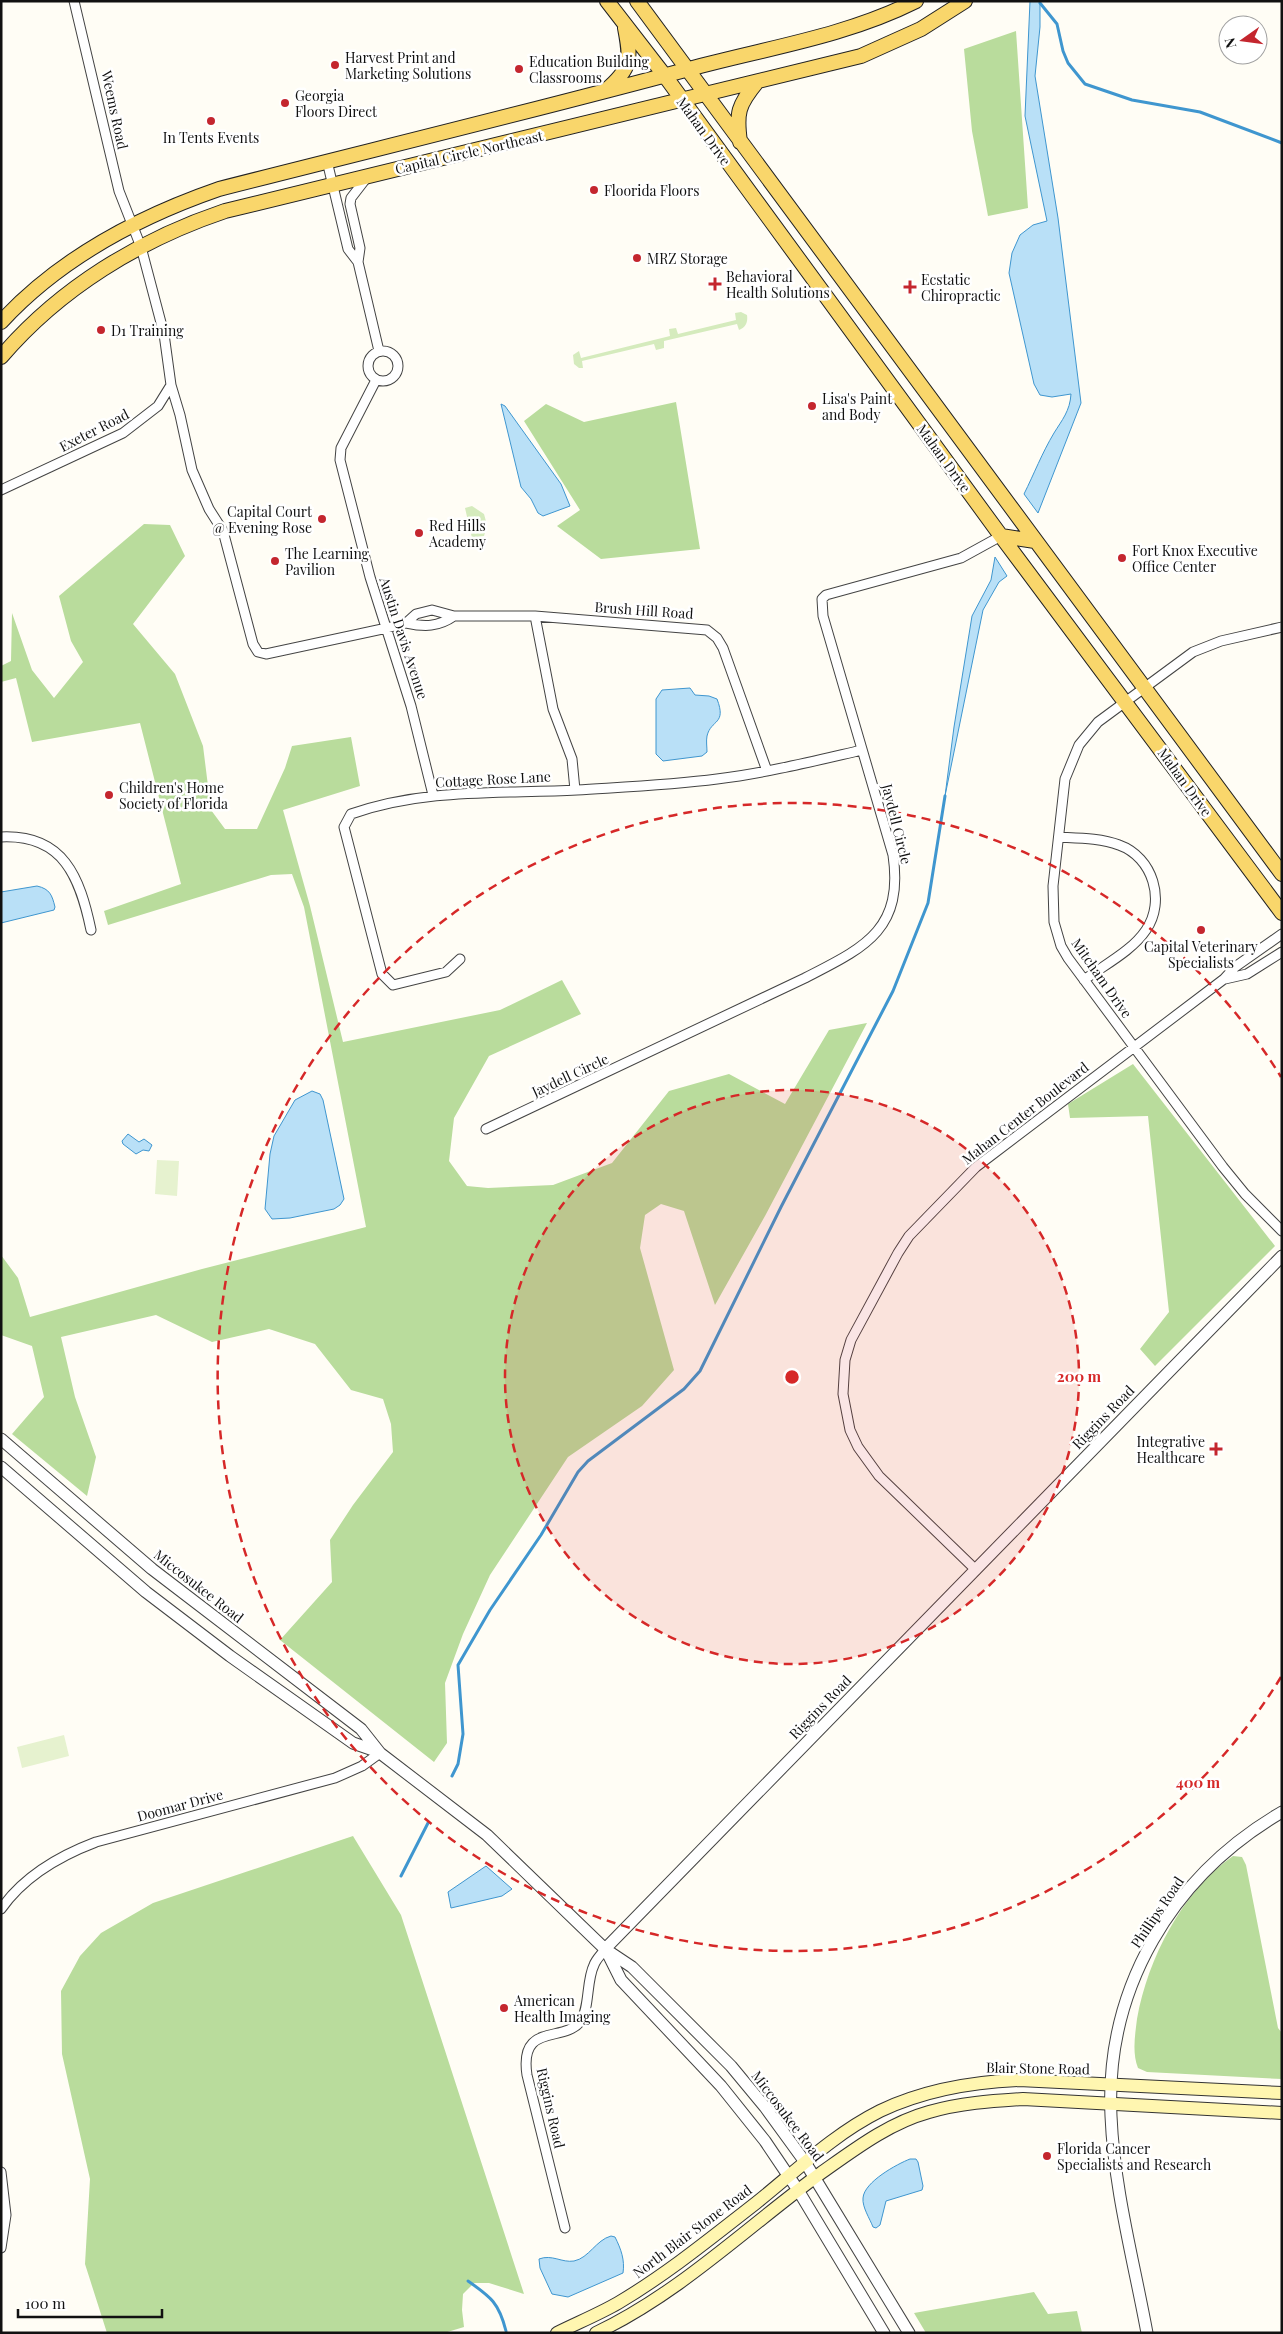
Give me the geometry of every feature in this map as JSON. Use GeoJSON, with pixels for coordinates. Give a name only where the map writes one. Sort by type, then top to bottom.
{"type":"FeatureCollection","features":[{"type":"Feature","properties":{"kind":"main road","name":"Mahan Drive"},"geometry":{"type":"LineString","coordinates":[[607,1],[665,76],[1001,536],[1282,913]]}},
{"type":"Feature","properties":{"kind":"main road","name":"Mahan Drive"},"geometry":{"type":"LineString","coordinates":[[637,1],[839,278],[1282,874]]}},
{"type":"Feature","properties":{"kind":"main road","name":"Capital Circle Northeast"},"geometry":{"type":"LineString","coordinates":[[1,322],[45,281],[84,253],[132,224],[177,203],[220,189],[333,160],[688,69],[801,43],[891,14],[916,1]]}},
{"type":"Feature","properties":{"kind":"main road","name":"Capital Circle Northeast"},"geometry":{"type":"LineString","coordinates":[[1,357],[20,335],[56,302],[92,276],[141,246],[184,225],[225,211],[861,56],[921,29],[965,1]]}},
{"type":"Feature","properties":{"kind":"main road"},"geometry":{"type":"LineString","coordinates":[[605,91],[619,79],[629,60],[630,52],[623,22]]}},
{"type":"Feature","properties":{"kind":"main road"},"geometry":{"type":"LineString","coordinates":[[740,143],[737,118],[739,108],[756,82]]}},
{"type":"Feature","properties":{"kind":"main road"},"geometry":{"type":"LineString","coordinates":[[333,160],[339,183]]}},
{"type":"Feature","properties":{"kind":"main road"},"geometry":{"type":"LineString","coordinates":[[821,290],[839,278]]}},
{"type":"Feature","properties":{"kind":"main road"},"geometry":{"type":"LineString","coordinates":[[1001,536],[1035,541],[1024,567]]}},
{"type":"Feature","properties":{"kind":"main road","name":"Blair Stone Road"},"geometry":{"type":"LineString","coordinates":[[788,2176],[850,2129],[879,2112],[933,2091],[984,2082],[1019,2080],[1282,2093]]}},
{"type":"Feature","properties":{"kind":"main road"},"geometry":{"type":"LineString","coordinates":[[596,2333],[646,2305],[685,2279],[798,2190],[876,2135],[928,2112],[989,2100],[1023,2099],[1282,2112]]}},
{"type":"Feature","properties":{"kind":"main road","name":"North Blair Stone Road"},"geometry":{"type":"LineString","coordinates":[[557,2333],[616,2304],[667,2271],[788,2176]]}},
{"type":"Feature","properties":{"kind":"street","name":"Weems Road"},"geometry":{"type":"LineString","coordinates":[[74,1],[113,166],[132,224]]}},
{"type":"Feature","properties":{"kind":"street"},"geometry":{"type":"LineString","coordinates":[[368,176],[351,198],[350,204],[360,248],[358,262],[379,351]]}},
{"type":"Feature","properties":{"kind":"street"},"geometry":{"type":"LineString","coordinates":[[339,183],[348,249],[358,262]]}},
{"type":"Feature","properties":{"kind":"street"},"geometry":{"type":"LineString","coordinates":[[132,224],[141,246],[164,334],[171,385]]}},
{"type":"Feature","properties":{"kind":"street"},"geometry":{"type":"LineString","coordinates":[[379,351],[391,353],[395,357],[398,366],[391,378],[386,381],[376,380],[370,374],[367,367],[370,357],[379,351]]}},
{"type":"Feature","properties":{"kind":"street","name":"Austin Davis Avenue"},"geometry":{"type":"LineString","coordinates":[[376,380],[341,448],[340,460],[370,577],[412,706],[433,795]]}},
{"type":"Feature","properties":{"kind":"street","name":"Exeter Road"},"geometry":{"type":"LineString","coordinates":[[1,490],[123,433],[158,406],[171,385]]}},
{"type":"Feature","properties":{"kind":"street","name":"Brush Hill Road"},"geometry":{"type":"LineString","coordinates":[[171,385],[180,415],[192,470],[208,509],[223,530],[253,644],[258,652],[266,654],[406,623],[430,626],[444,623],[454,616]]}},
{"type":"Feature","properties":{"kind":"street","name":"Jaydell Circle"},"geometry":{"type":"LineString","coordinates":[[486,1129],[805,978],[854,953],[866,944],[887,916],[894,890],[895,870],[893,855],[822,616],[822,599],[826,595],[961,558],[1001,536]]}},
{"type":"Feature","properties":{"kind":"street","name":"Brush Hill Road"},"geometry":{"type":"LineString","coordinates":[[406,623],[416,614],[432,610],[454,616],[535,616],[707,630],[717,638],[722,648],[767,771]]}},
{"type":"Feature","properties":{"kind":"street"},"geometry":{"type":"LineString","coordinates":[[535,616],[553,709],[572,759],[575,790]]}},
{"type":"Feature","properties":{"kind":"street","name":"Mitcham Drive"},"geometry":{"type":"LineString","coordinates":[[1282,626],[1208,646],[1178,662],[1098,722],[1079,745],[1072,757],[1065,779],[1053,886],[1054,922],[1061,946],[1084,980],[1229,1174],[1245,1194],[1282,1232]]}},
{"type":"Feature","properties":{"kind":"street","name":"Cottage Rose Lane"},"geometry":{"type":"LineString","coordinates":[[460,959],[446,972],[402,984],[393,985],[388,982],[382,974],[344,827],[351,814],[368,808],[433,795],[474,791],[575,790],[717,779],[767,771],[862,750]]}},
{"type":"Feature","properties":{"kind":"street"},"geometry":{"type":"LineString","coordinates":[[1,837],[14,836],[30,840],[54,851],[64,860],[75,874],[81,889],[91,930]]}},
{"type":"Feature","properties":{"kind":"street"},"geometry":{"type":"LineString","coordinates":[[1059,836],[1121,845],[1138,856],[1146,866],[1155,886],[1156,906],[1147,929],[1129,947],[1084,980]]}},
{"type":"Feature","properties":{"kind":"street","name":"Mahan Center Boulevard"},"geometry":{"type":"LineString","coordinates":[[976,1570],[879,1476],[858,1447],[850,1430],[843,1394],[845,1360],[851,1340],[898,1253],[925,1219],[982,1162],[1224,978],[1235,967],[1282,934]]}},
{"type":"Feature","properties":{"kind":"street","name":"Mahan Center Boulevard"},"geometry":{"type":"LineString","coordinates":[[1224,978],[1247,974],[1282,952]]}},
{"type":"Feature","properties":{"kind":"street","name":"Riggins Road"},"geometry":{"type":"LineString","coordinates":[[565,2228],[526,2075],[528,2050],[539,2038],[572,2028],[581,2020],[594,1965],[605,1949],[1282,1256]]}},
{"type":"Feature","properties":{"kind":"street","name":"Miccosukee Road"},"geometry":{"type":"LineString","coordinates":[[1,1438],[118,1541],[193,1601],[361,1729],[380,1753],[487,1835],[535,1879],[605,1949],[632,1967],[731,2066],[765,2107],[805,2162],[909,2333]]}},
{"type":"Feature","properties":{"kind":"street","name":"Miccosukee Road"},"geometry":{"type":"LineString","coordinates":[[1,1467],[146,1592],[230,1656],[353,1742],[380,1753]]}},
{"type":"Feature","properties":{"kind":"street"},"geometry":{"type":"LineString","coordinates":[[179,1617],[193,1601]]}},
{"type":"Feature","properties":{"kind":"street","name":"Doomar Drive"},"geometry":{"type":"LineString","coordinates":[[1,1909],[28,1880],[51,1863],[71,1852],[96,1842],[335,1778],[362,1766],[380,1753]]}},
{"type":"Feature","properties":{"kind":"street","name":"Phillips Road"},"geometry":{"type":"LineString","coordinates":[[1147,2333],[1114,2155],[1110,2103],[1114,2056],[1126,2001],[1145,1955],[1177,1903],[1218,1857],[1262,1823],[1282,1812]]}},
{"type":"Feature","properties":{"kind":"street","name":"Miccosukee Road"},"geometry":{"type":"LineString","coordinates":[[605,1949],[621,1980],[721,2086],[765,2141],[798,2190],[884,2333]]}},
{"type":"Feature","properties":{"kind":"street"},"geometry":{"type":"LineString","coordinates":[[1,2172],[6,2215],[1,2248]]}},
{"type":"Feature","properties":{"kind":"green space"},"geometry":{"type":"Polygon","coordinates":[[[1016,31],[1028,208],[988,216],[972,131],[964,49],[1016,31]]]}},
{"type":"Feature","properties":{"kind":"green space"},"geometry":{"type":"Polygon","coordinates":[[[741,312],[747,315],[747,320],[745,326],[739,330],[737,324],[664,341],[664,348],[656,350],[654,344],[582,361],[583,368],[579,368],[574,364],[573,355],[579,351],[581,358],[670,336],[669,329],[676,328],[678,334],[736,320],[735,313],[741,312]]]}},
{"type":"Feature","properties":{"kind":"green space"},"geometry":{"type":"Polygon","coordinates":[[[676,402],[700,549],[601,559],[557,526],[580,510],[524,421],[546,404],[584,422],[676,402]]]}},
{"type":"Feature","properties":{"kind":"green space"},"geometry":{"type":"Polygon","coordinates":[[[472,506],[484,514],[487,525],[484,536],[472,538],[465,508],[472,506]]]}},
{"type":"Feature","properties":{"kind":"green space"},"geometry":{"type":"Polygon","coordinates":[[[144,524],[170,525],[185,556],[133,624],[175,674],[203,746],[211,810],[225,829],[257,829],[285,768],[292,746],[351,737],[360,786],[283,810],[310,906],[343,1042],[500,1010],[562,980],[581,1014],[489,1056],[454,1118],[449,1161],[467,1186],[488,1188],[553,1185],[612,1163],[669,1091],[729,1074],[785,1104],[829,1030],[867,1023],[765,1216],[715,1305],[684,1211],[661,1204],[645,1215],[640,1248],[674,1370],[642,1406],[568,1457],[490,1575],[463,1634],[445,1683],[447,1743],[434,1762],[280,1640],[332,1582],[330,1540],[353,1505],[393,1452],[391,1424],[383,1399],[351,1390],[315,1344],[269,1329],[212,1342],[156,1315],[61,1337],[75,1397],[96,1457],[87,1496],[12,1434],[44,1397],[32,1346],[1,1335],[1,1255],[18,1278],[30,1317],[202,1269],[366,1227],[304,907],[292,874],[271,875],[108,925],[104,911],[181,884],[140,723],[32,742],[16,678],[1,682],[1,666],[11,661],[12,613],[32,670],[54,698],[83,662],[71,641],[59,596],[144,524]]]}},
{"type":"Feature","properties":{"kind":"green space"},"geometry":{"type":"Polygon","coordinates":[[[1133,1064],[1275,1246],[1155,1366],[1140,1349],[1169,1312],[1148,1116],[1070,1118],[1068,1104],[1133,1064]]]}},
{"type":"Feature","properties":{"kind":"green space"},"geometry":{"type":"Polygon","coordinates":[[[157,1160],[179,1161],[177,1196],[155,1194],[157,1160]]]}},
{"type":"Feature","properties":{"kind":"green space"},"geometry":{"type":"Polygon","coordinates":[[[64,1735],[69,1756],[22,1768],[17,1747],[64,1735]]]}},
{"type":"Feature","properties":{"kind":"green space"},"geometry":{"type":"Polygon","coordinates":[[[353,1836],[401,1915],[524,2294],[489,2283],[474,2283],[463,2294],[464,2327],[444,2333],[107,2333],[85,2264],[90,2179],[62,2054],[61,1991],[80,1956],[101,1933],[153,1903],[353,1836]]]}},
{"type":"Feature","properties":{"kind":"green space"},"geometry":{"type":"Polygon","coordinates":[[[1233,1856],[1242,1857],[1246,1865],[1278,2028],[1282,2033],[1282,2079],[1147,2072],[1138,2068],[1135,2044],[1137,2019],[1149,1973],[1170,1928],[1183,1907],[1198,1888],[1233,1856]]]}},
{"type":"Feature","properties":{"kind":"green space"},"geometry":{"type":"Polygon","coordinates":[[[1034,2292],[1048,2314],[1077,2311],[1082,2333],[926,2333],[914,2313],[1034,2292]]]}},
{"type":"Feature","properties":{"kind":"water"},"geometry":{"type":"Polygon","coordinates":[[[1030,1],[1040,1],[1040,27],[1035,76],[1058,218],[1081,403],[1038,513],[1024,494],[1046,448],[1065,415],[1071,394],[1052,397],[1040,395],[1034,384],[1009,273],[1012,253],[1020,235],[1033,225],[1047,221],[1025,116],[1030,1]]]}},
{"type":"Feature","properties":{"kind":"water"},"geometry":{"type":"Polygon","coordinates":[[[501,404],[505,406],[561,484],[570,506],[543,516],[538,513],[531,499],[521,487],[501,404]]]}},
{"type":"Feature","properties":{"kind":"water"},"geometry":{"type":"Polygon","coordinates":[[[995,557],[1007,576],[999,582],[983,610],[945,796],[972,616],[991,580],[995,557]]]}},
{"type":"Feature","properties":{"kind":"water"},"geometry":{"type":"Polygon","coordinates":[[[690,688],[695,695],[709,696],[717,699],[720,707],[719,718],[707,736],[707,752],[702,756],[663,761],[656,754],[656,699],[662,690],[690,688]]]}},
{"type":"Feature","properties":{"kind":"water"},"geometry":{"type":"Polygon","coordinates":[[[37,886],[50,893],[55,907],[54,910],[1,923],[1,892],[37,886]]]}},
{"type":"Feature","properties":{"kind":"water"},"geometry":{"type":"Polygon","coordinates":[[[312,1091],[320,1094],[323,1100],[344,1199],[334,1209],[290,1218],[272,1219],[265,1209],[270,1154],[274,1136],[295,1100],[312,1091]]]}},
{"type":"Feature","properties":{"kind":"water"},"geometry":{"type":"Polygon","coordinates":[[[128,1134],[139,1142],[144,1139],[152,1145],[149,1151],[143,1150],[136,1154],[123,1144],[122,1141],[128,1134]]]}},
{"type":"Feature","properties":{"kind":"water"},"geometry":{"type":"Polygon","coordinates":[[[486,1866],[512,1889],[502,1896],[451,1908],[448,1892],[486,1866]]]}},
{"type":"Feature","properties":{"kind":"water"},"geometry":{"type":"Polygon","coordinates":[[[910,2159],[916,2159],[918,2162],[923,2186],[922,2190],[886,2201],[880,2225],[876,2228],[873,2227],[864,2205],[863,2198],[865,2192],[882,2174],[910,2159]]]}},
{"type":"Feature","properties":{"kind":"water"},"geometry":{"type":"Polygon","coordinates":[[[611,2236],[615,2237],[621,2250],[623,2273],[568,2297],[552,2294],[540,2268],[539,2259],[548,2257],[574,2261],[611,2236]]]}},
{"type":"Feature","properties":{"kind":"waterway"},"geometry":{"type":"LineString","coordinates":[[1040,3],[1057,24],[1063,51],[1068,63],[1085,84],[1132,100],[1200,112],[1282,143]]}},
{"type":"Feature","properties":{"kind":"waterway"},"geometry":{"type":"LineString","coordinates":[[452,1776],[458,1764],[463,1734],[458,1665],[490,1610],[541,1535],[578,1472],[588,1461],[684,1389],[700,1371],[781,1207],[893,991],[928,903],[945,796]]}},
{"type":"Feature","properties":{"kind":"waterway"},"geometry":{"type":"LineString","coordinates":[[401,1876],[428,1823]]}},
{"type":"Feature","properties":{"kind":"waterway"},"geometry":{"type":"LineString","coordinates":[[468,2281],[488,2296],[497,2307],[506,2331]]}},
{"type":"Feature","properties":{"kind":"place","name":"Harvest Print and Marketing Solutions"},"geometry":{"type":"Point","coordinates":[335,65]}},
{"type":"Feature","properties":{"kind":"place","name":"Education Building Classrooms"},"geometry":{"type":"Point","coordinates":[519,69]}},
{"type":"Feature","properties":{"kind":"place","name":"Georgia Floors Direct"},"geometry":{"type":"Point","coordinates":[285,103]}},
{"type":"Feature","properties":{"kind":"place","name":"In Tents Events"},"geometry":{"type":"Point","coordinates":[211,121]}},
{"type":"Feature","properties":{"kind":"place","name":"Floorida Floors"},"geometry":{"type":"Point","coordinates":[594,190]}},
{"type":"Feature","properties":{"kind":"place","name":"MRZ Storage"},"geometry":{"type":"Point","coordinates":[637,258]}},
{"type":"Feature","properties":{"kind":"place","name":"Behavioral Health Solutions"},"geometry":{"type":"Point","coordinates":[715,284]}},
{"type":"Feature","properties":{"kind":"place","name":"Ecstatic Chiropractic"},"geometry":{"type":"Point","coordinates":[910,287]}},
{"type":"Feature","properties":{"kind":"place","name":"D1 Training"},"geometry":{"type":"Point","coordinates":[101,330]}},
{"type":"Feature","properties":{"kind":"place","name":"Lisa's Paint and Body"},"geometry":{"type":"Point","coordinates":[812,406]}},
{"type":"Feature","properties":{"kind":"place","name":"Capital Court @ Evening Rose"},"geometry":{"type":"Point","coordinates":[322,519]}},
{"type":"Feature","properties":{"kind":"place","name":"Red Hills Academy"},"geometry":{"type":"Point","coordinates":[419,533]}},
{"type":"Feature","properties":{"kind":"place","name":"Fort Knox Executive Office Center"},"geometry":{"type":"Point","coordinates":[1122,558]}},
{"type":"Feature","properties":{"kind":"place","name":"The Learning Pavilion"},"geometry":{"type":"Point","coordinates":[275,561]}},
{"type":"Feature","properties":{"kind":"place","name":"Children's Home Society of Florida"},"geometry":{"type":"Point","coordinates":[109,795]}},
{"type":"Feature","properties":{"kind":"place","name":"Capital Veterinary Specialists"},"geometry":{"type":"Point","coordinates":[1201,930]}},
{"type":"Feature","properties":{"kind":"place","name":"Integrative Healthcare"},"geometry":{"type":"Point","coordinates":[1216,1449]}},
{"type":"Feature","properties":{"kind":"place","name":"American Health Imaging"},"geometry":{"type":"Point","coordinates":[504,2008]}},
{"type":"Feature","properties":{"kind":"place","name":"Florida Cancer Specialists and Research"},"geometry":{"type":"Point","coordinates":[1047,2156]}}]}
